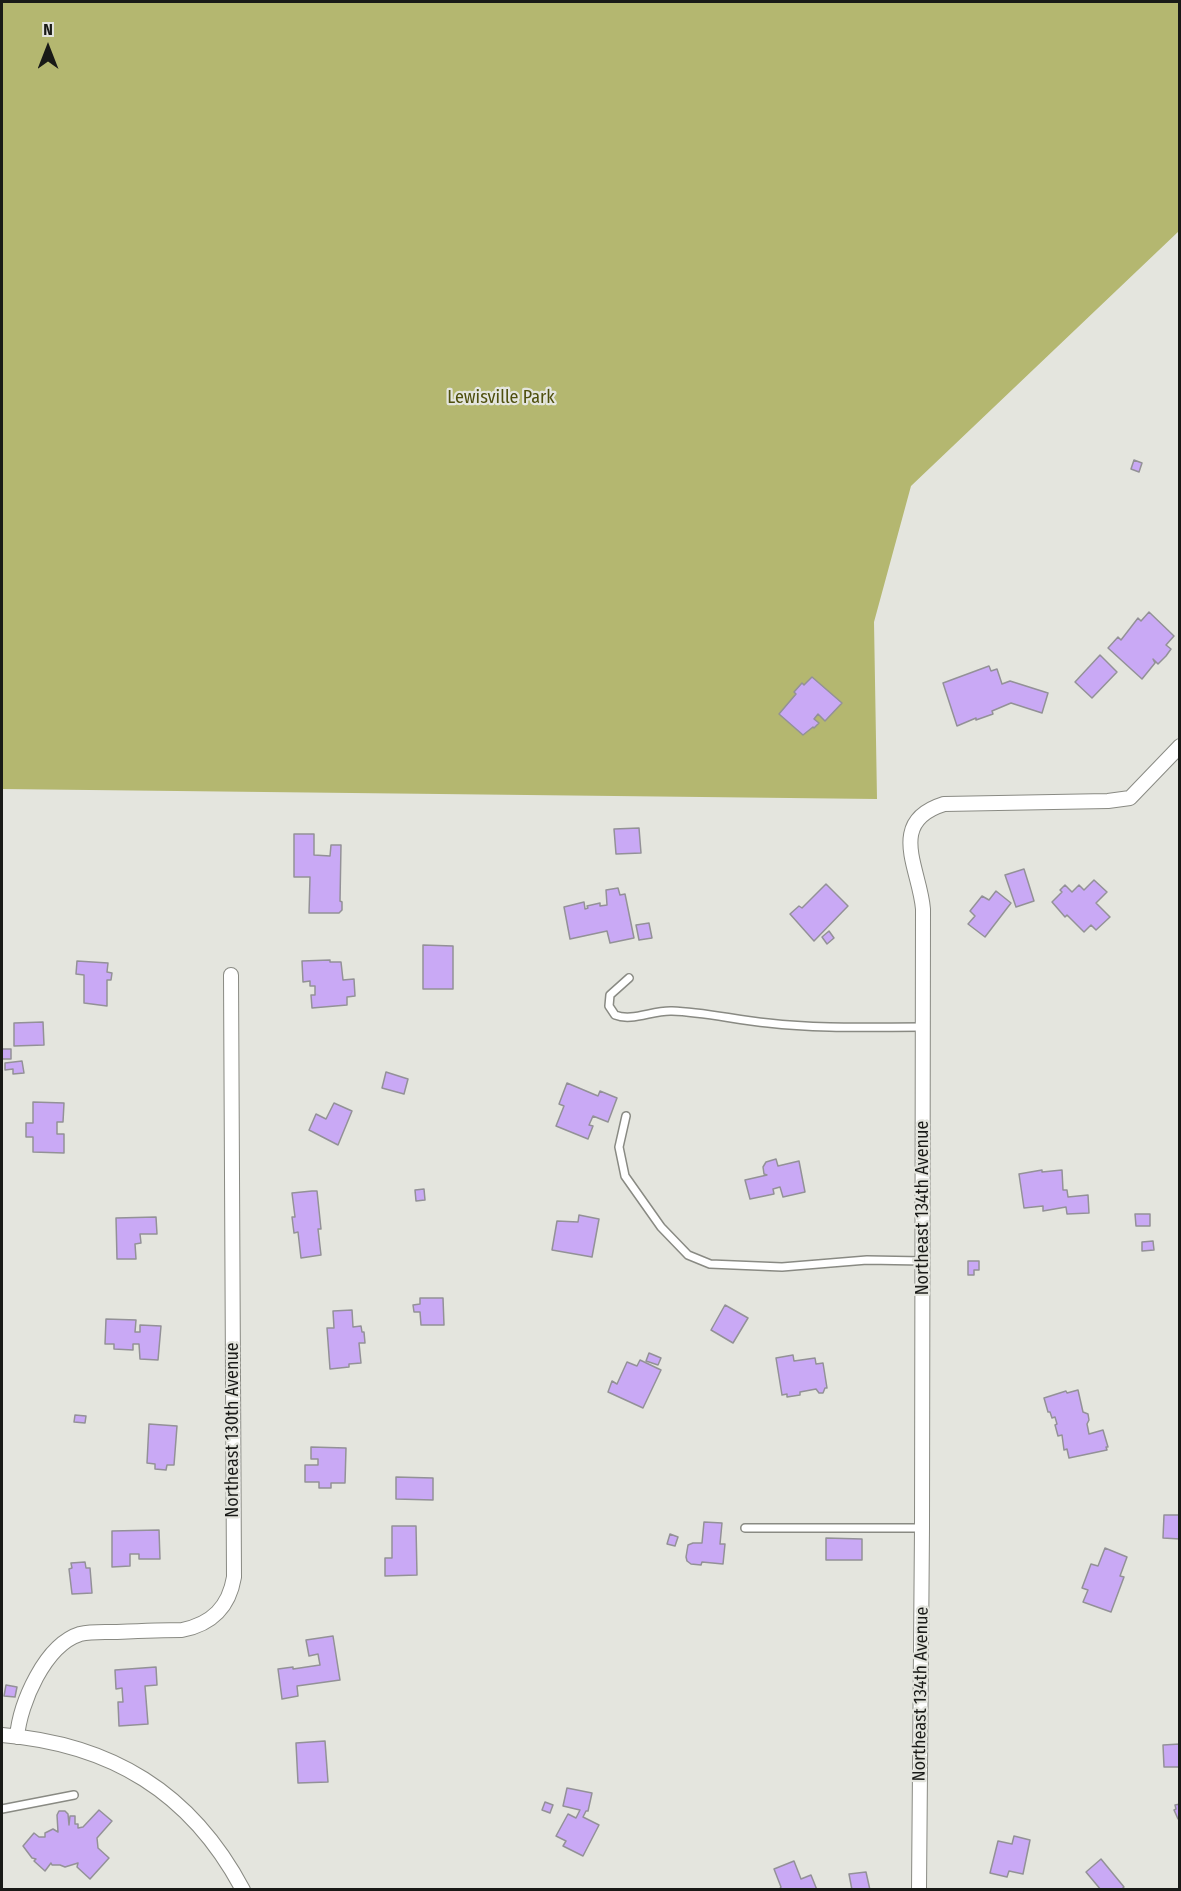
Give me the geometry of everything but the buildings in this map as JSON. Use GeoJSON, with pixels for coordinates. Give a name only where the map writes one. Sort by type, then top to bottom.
{"type":"FeatureCollection","features":[{"type":"Feature","properties":{"kind":"street","name":"Northeast 134th Avenue"},"geometry":{"type":"LineString","coordinates":[[919,1890],[923,909],[922,894],[909,851],[909,841],[917,821],[924,813],[944,804],[1108,801],[1130,798],[1179,746]]}},
{"type":"Feature","properties":{"kind":"street","name":"Northeast 130th Avenue"},"geometry":{"type":"LineString","coordinates":[[17,1737],[22,1708],[32,1684],[59,1647],[70,1639],[89,1632],[182,1630],[195,1627],[207,1622],[218,1613],[232,1590],[234,1534],[231,975]]}},
{"type":"Feature","properties":{"kind":"street"},"geometry":{"type":"LineString","coordinates":[[2,1735],[73,1748],[102,1757],[132,1771],[186,1811],[229,1863],[243,1890]]}},
{"type":"Feature","properties":{"kind":"lane"},"geometry":{"type":"LineString","coordinates":[[629,978],[610,995],[609,1005],[615,1015],[625,1019],[647,1013],[672,1011],[821,1028],[923,1027]]}},
{"type":"Feature","properties":{"kind":"lane"},"geometry":{"type":"LineString","coordinates":[[626,1116],[619,1147],[625,1176],[661,1227],[688,1255],[710,1264],[782,1268],[867,1260],[923,1261]]}},
{"type":"Feature","properties":{"kind":"lane"},"geometry":{"type":"LineString","coordinates":[[745,1528],[922,1528]]}},
{"type":"Feature","properties":{"kind":"lane"},"geometry":{"type":"LineString","coordinates":[[2,1809],[74,1795]]}},
{"type":"Feature","properties":{"kind":"green space","name":"Lewisville Park"},"geometry":{"type":"Polygon","coordinates":[[[2,2],[1179,2],[1179,231],[911,486],[874,622],[877,799],[2,789],[2,2]]]}}]}
